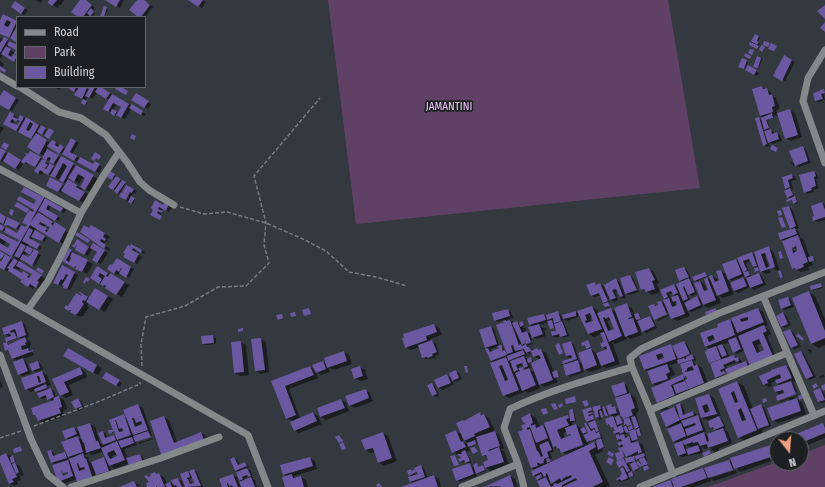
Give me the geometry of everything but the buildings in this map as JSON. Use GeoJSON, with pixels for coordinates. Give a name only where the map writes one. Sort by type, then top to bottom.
{"type":"FeatureCollection","features":[{"type":"Feature","properties":{"kind":"street"},"geometry":{"type":"LineString","coordinates":[[825,50],[808,78],[803,101],[825,163]]}},
{"type":"Feature","properties":{"kind":"street"},"geometry":{"type":"LineString","coordinates":[[0,76],[16,85]]}},
{"type":"Feature","properties":{"kind":"street"},"geometry":{"type":"LineString","coordinates":[[22,88],[59,112],[82,118],[106,135],[140,182],[149,190],[174,205]]}},
{"type":"Feature","properties":{"kind":"street"},"geometry":{"type":"LineString","coordinates":[[28,309],[48,281],[81,213],[119,152]]}},
{"type":"Feature","properties":{"kind":"street"},"geometry":{"type":"LineString","coordinates":[[0,170],[81,213]]}},
{"type":"Feature","properties":{"kind":"street"},"geometry":{"type":"LineString","coordinates":[[673,474],[650,410],[632,368],[630,358],[641,349],[717,314],[825,272]]}},
{"type":"Feature","properties":{"kind":"street"},"geometry":{"type":"LineString","coordinates":[[0,294],[248,435],[268,487]]}},
{"type":"Feature","properties":{"kind":"street"},"geometry":{"type":"LineString","coordinates":[[764,296],[814,415]]}},
{"type":"Feature","properties":{"kind":"street"},"geometry":{"type":"LineString","coordinates":[[650,410],[787,353]]}},
{"type":"Feature","properties":{"kind":"street"},"geometry":{"type":"LineString","coordinates":[[0,355],[27,429],[48,475],[63,487]]}},
{"type":"Feature","properties":{"kind":"street"},"geometry":{"type":"LineString","coordinates":[[524,487],[518,464],[504,428],[510,409],[538,396],[570,384],[632,368]]}},
{"type":"Feature","properties":{"kind":"street"},"geometry":{"type":"LineString","coordinates":[[640,487],[825,411]]}},
{"type":"Feature","properties":{"kind":"street"},"geometry":{"type":"LineString","coordinates":[[71,487],[93,484],[219,437]]}},
{"type":"Feature","properties":{"kind":"street"},"geometry":{"type":"LineString","coordinates":[[462,487],[518,464]]}},
{"type":"Feature","properties":{"kind":"path"},"geometry":{"type":"LineString","coordinates":[[0,438],[100,401],[140,384],[142,375],[141,344],[146,317],[185,306],[218,287],[246,286],[269,263],[264,245],[266,223],[254,176],[320,98]]}},
{"type":"Feature","properties":{"kind":"path"},"geometry":{"type":"LineString","coordinates":[[174,205],[204,214],[227,212],[266,223],[326,251],[349,272],[376,277],[408,286]]}},
{"type":"Feature","properties":{"kind":"green space","name":"JAMANTINI"},"geometry":{"type":"Polygon","coordinates":[[[328,0],[668,0],[700,188],[356,224],[328,0]]]}},
{"type":"Feature","properties":{"kind":"green space"},"geometry":{"type":"Polygon","coordinates":[[[825,445],[825,487],[708,487],[769,465],[769,471],[809,471],[809,451],[825,445]]]}}]}
